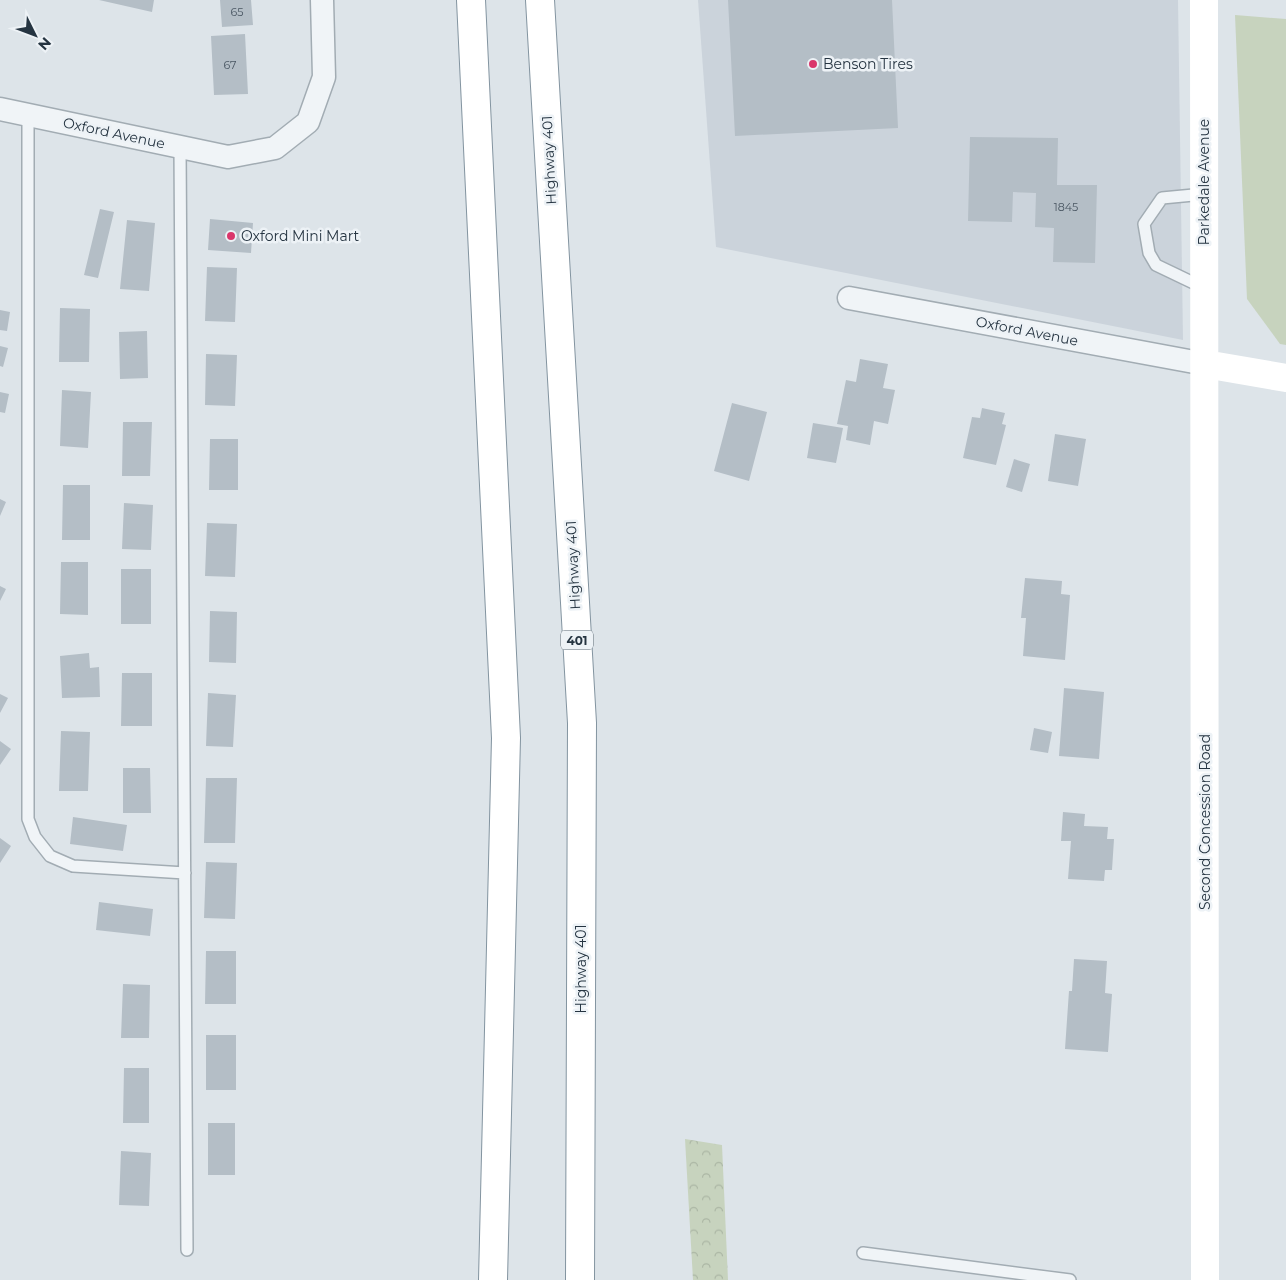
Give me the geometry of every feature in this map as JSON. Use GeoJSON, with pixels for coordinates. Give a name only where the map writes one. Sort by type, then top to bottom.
{"type":"FeatureCollection","features":[{"type":"Feature","properties":{"kind":"main road"},"geometry":{"type":"LineString","coordinates":[[471,0],[506,738],[493,1280]]}},
{"type":"Feature","properties":{"kind":"main road","name":"Highway 401"},"geometry":{"type":"LineString","coordinates":[[540,0],[582,723],[580,1280]]}},
{"type":"Feature","properties":{"kind":"main road","name":"Parkedale Avenue"},"geometry":{"type":"LineString","coordinates":[[1204,0],[1205,364]]}},
{"type":"Feature","properties":{"kind":"main road"},"geometry":{"type":"LineString","coordinates":[[1205,364],[1286,378]]}},
{"type":"Feature","properties":{"kind":"main road","name":"Second Concession Road"},"geometry":{"type":"LineString","coordinates":[[1205,364],[1205,1280]]}},
{"type":"Feature","properties":{"kind":"street","name":"Oxford Avenue"},"geometry":{"type":"LineString","coordinates":[[0,109],[228,156],[275,148],[308,122],[324,76],[322,0]]}},
{"type":"Feature","properties":{"kind":"street","name":"Oxford Avenue"},"geometry":{"type":"LineString","coordinates":[[850,298],[1205,364]]}},
{"type":"Feature","properties":{"kind":"lane"},"geometry":{"type":"LineString","coordinates":[[28,115],[28,819],[35,837],[50,856],[73,866],[185,873]]}},
{"type":"Feature","properties":{"kind":"lane"},"geometry":{"type":"LineString","coordinates":[[180,146],[187,1250]]}},
{"type":"Feature","properties":{"kind":"lane"},"geometry":{"type":"LineString","coordinates":[[1204,194],[1162,198],[1144,224],[1149,253],[1156,265],[1204,288]]}},
{"type":"Feature","properties":{"kind":"lane"},"geometry":{"type":"LineString","coordinates":[[863,1253],[1070,1280]]}},
{"type":"Feature","properties":{"kind":"shaded area"},"geometry":{"type":"Polygon","coordinates":[[[698,0],[1178,0],[1183,340],[716,247],[698,0]]]}},
{"type":"Feature","properties":{"kind":"green space"},"geometry":{"type":"Polygon","coordinates":[[[1235,15],[1286,19],[1286,345],[1280,344],[1247,299],[1235,15]]]}},
{"type":"Feature","properties":{"kind":"green space"},"geometry":{"type":"Polygon","coordinates":[[[685,1139],[722,1145],[728,1280],[693,1280],[685,1139]]]}},
{"type":"Feature","properties":{"kind":"building"},"geometry":{"type":"Polygon","coordinates":[[[99,0],[154,0],[152,12],[99,0]]]}},
{"type":"Feature","properties":{"kind":"building"},"geometry":{"type":"Polygon","coordinates":[[[220,0],[251,0],[253,25],[222,27],[220,0]]]}},
{"type":"Feature","properties":{"kind":"building","name":"Benson Tires"},"geometry":{"type":"Polygon","coordinates":[[[728,0],[892,0],[898,128],[735,136],[728,0]]]}},
{"type":"Feature","properties":{"kind":"building"},"geometry":{"type":"Polygon","coordinates":[[[245,34],[248,94],[214,95],[211,36],[245,34]]]}},
{"type":"Feature","properties":{"kind":"building"},"geometry":{"type":"Polygon","coordinates":[[[970,137],[1058,138],[1057,185],[1097,185],[1095,263],[1053,262],[1054,228],[1035,227],[1036,193],[1013,192],[1012,222],[968,221],[970,137]]]}},
{"type":"Feature","properties":{"kind":"building"},"geometry":{"type":"Polygon","coordinates":[[[100,209],[114,212],[98,278],[84,275],[100,209]]]}},
{"type":"Feature","properties":{"kind":"building","name":"Oxford Mini Mart"},"geometry":{"type":"Polygon","coordinates":[[[210,219],[253,223],[251,253],[208,250],[210,219]]]}},
{"type":"Feature","properties":{"kind":"building"},"geometry":{"type":"Polygon","coordinates":[[[127,220],[155,223],[149,291],[120,289],[127,220]]]}},
{"type":"Feature","properties":{"kind":"building"},"geometry":{"type":"Polygon","coordinates":[[[207,267],[237,268],[235,322],[205,321],[207,267]]]}},
{"type":"Feature","properties":{"kind":"building"},"geometry":{"type":"Polygon","coordinates":[[[60,308],[90,309],[89,362],[59,362],[60,308]]]}},
{"type":"Feature","properties":{"kind":"building"},"geometry":{"type":"Polygon","coordinates":[[[0,310],[10,312],[7,331],[0,330],[0,310]]]}},
{"type":"Feature","properties":{"kind":"building"},"geometry":{"type":"Polygon","coordinates":[[[147,331],[148,378],[120,379],[119,332],[147,331]]]}},
{"type":"Feature","properties":{"kind":"building"},"geometry":{"type":"Polygon","coordinates":[[[0,346],[8,348],[3,367],[0,366],[0,346]]]}},
{"type":"Feature","properties":{"kind":"building"},"geometry":{"type":"Polygon","coordinates":[[[206,354],[237,355],[235,406],[205,405],[206,354]]]}},
{"type":"Feature","properties":{"kind":"building"},"geometry":{"type":"Polygon","coordinates":[[[860,359],[888,364],[883,388],[895,390],[888,424],[874,421],[870,445],[846,440],[848,426],[837,424],[846,380],[856,382],[860,359]]]}},
{"type":"Feature","properties":{"kind":"building"},"geometry":{"type":"Polygon","coordinates":[[[62,390],[91,392],[88,448],[60,446],[62,390]]]}},
{"type":"Feature","properties":{"kind":"building"},"geometry":{"type":"Polygon","coordinates":[[[0,392],[9,394],[5,413],[0,412],[0,392]]]}},
{"type":"Feature","properties":{"kind":"building"},"geometry":{"type":"Polygon","coordinates":[[[732,403],[767,412],[749,481],[714,471],[732,403]]]}},
{"type":"Feature","properties":{"kind":"building"},"geometry":{"type":"Polygon","coordinates":[[[982,408],[1005,413],[1002,424],[1006,425],[996,465],[963,458],[972,417],[980,418],[982,408]]]}},
{"type":"Feature","properties":{"kind":"building"},"geometry":{"type":"Polygon","coordinates":[[[123,422],[152,422],[150,476],[122,476],[123,422]]]}},
{"type":"Feature","properties":{"kind":"building"},"geometry":{"type":"Polygon","coordinates":[[[813,423],[843,428],[836,463],[807,458],[813,423]]]}},
{"type":"Feature","properties":{"kind":"building"},"geometry":{"type":"Polygon","coordinates":[[[1055,434],[1086,439],[1078,486],[1048,481],[1055,434]]]}},
{"type":"Feature","properties":{"kind":"building"},"geometry":{"type":"Polygon","coordinates":[[[210,439],[238,439],[238,490],[209,490],[210,439]]]}},
{"type":"Feature","properties":{"kind":"building"},"geometry":{"type":"Polygon","coordinates":[[[1014,459],[1030,464],[1022,492],[1006,487],[1014,459]]]}},
{"type":"Feature","properties":{"kind":"building"},"geometry":{"type":"Polygon","coordinates":[[[63,485],[90,485],[90,540],[62,540],[63,485]]]}},
{"type":"Feature","properties":{"kind":"building"},"geometry":{"type":"Polygon","coordinates":[[[0,499],[6,502],[0,516],[0,499]]]}},
{"type":"Feature","properties":{"kind":"building"},"geometry":{"type":"Polygon","coordinates":[[[124,503],[153,505],[151,550],[122,549],[124,503]]]}},
{"type":"Feature","properties":{"kind":"building"},"geometry":{"type":"Polygon","coordinates":[[[207,523],[237,524],[235,577],[205,576],[207,523]]]}},
{"type":"Feature","properties":{"kind":"building"},"geometry":{"type":"Polygon","coordinates":[[[61,562],[88,562],[88,615],[60,614],[61,562]]]}},
{"type":"Feature","properties":{"kind":"building"},"geometry":{"type":"Polygon","coordinates":[[[121,569],[151,569],[151,624],[121,624],[121,569]]]}},
{"type":"Feature","properties":{"kind":"building"},"geometry":{"type":"Polygon","coordinates":[[[1025,578],[1062,581],[1061,594],[1070,595],[1065,660],[1023,656],[1026,618],[1021,618],[1025,578]]]}},
{"type":"Feature","properties":{"kind":"building"},"geometry":{"type":"Polygon","coordinates":[[[0,586],[6,589],[0,601],[0,586]]]}},
{"type":"Feature","properties":{"kind":"building"},"geometry":{"type":"Polygon","coordinates":[[[210,611],[237,612],[236,663],[209,662],[210,611]]]}},
{"type":"Feature","properties":{"kind":"building"},"geometry":{"type":"Polygon","coordinates":[[[89,653],[90,668],[99,667],[100,697],[62,698],[60,656],[89,653]]]}},
{"type":"Feature","properties":{"kind":"building"},"geometry":{"type":"Polygon","coordinates":[[[122,673],[152,673],[152,726],[121,726],[122,673]]]}},
{"type":"Feature","properties":{"kind":"building"},"geometry":{"type":"Polygon","coordinates":[[[1064,688],[1104,692],[1099,759],[1059,756],[1064,688]]]}},
{"type":"Feature","properties":{"kind":"building"},"geometry":{"type":"Polygon","coordinates":[[[208,693],[236,695],[233,747],[206,746],[208,693]]]}},
{"type":"Feature","properties":{"kind":"building"},"geometry":{"type":"Polygon","coordinates":[[[0,694],[8,698],[0,713],[0,694]]]}},
{"type":"Feature","properties":{"kind":"building"},"geometry":{"type":"Polygon","coordinates":[[[1034,728],[1052,732],[1048,753],[1030,750],[1034,728]]]}},
{"type":"Feature","properties":{"kind":"building"},"geometry":{"type":"Polygon","coordinates":[[[61,731],[90,732],[88,791],[59,791],[61,731]]]}},
{"type":"Feature","properties":{"kind":"building"},"geometry":{"type":"Polygon","coordinates":[[[0,741],[11,749],[0,765],[0,741]]]}},
{"type":"Feature","properties":{"kind":"building"},"geometry":{"type":"Polygon","coordinates":[[[123,768],[150,768],[151,813],[123,813],[123,768]]]}},
{"type":"Feature","properties":{"kind":"building"},"geometry":{"type":"Polygon","coordinates":[[[206,778],[237,778],[235,843],[204,843],[206,778]]]}},
{"type":"Feature","properties":{"kind":"building"},"geometry":{"type":"Polygon","coordinates":[[[1063,812],[1085,814],[1084,826],[1108,827],[1107,839],[1114,839],[1112,870],[1105,870],[1104,881],[1068,879],[1071,841],[1061,841],[1063,812]]]}},
{"type":"Feature","properties":{"kind":"building"},"geometry":{"type":"Polygon","coordinates":[[[73,817],[127,825],[123,851],[70,844],[73,817]]]}},
{"type":"Feature","properties":{"kind":"building"},"geometry":{"type":"Polygon","coordinates":[[[0,838],[11,846],[0,863],[0,838]]]}},
{"type":"Feature","properties":{"kind":"building"},"geometry":{"type":"Polygon","coordinates":[[[206,862],[237,863],[235,919],[204,918],[206,862]]]}},
{"type":"Feature","properties":{"kind":"building"},"geometry":{"type":"Polygon","coordinates":[[[99,902],[153,909],[150,936],[96,930],[99,902]]]}},
{"type":"Feature","properties":{"kind":"building"},"geometry":{"type":"Polygon","coordinates":[[[206,951],[236,951],[236,1004],[205,1004],[206,951]]]}},
{"type":"Feature","properties":{"kind":"building"},"geometry":{"type":"Polygon","coordinates":[[[1074,959],[1107,961],[1105,993],[1112,994],[1108,1052],[1065,1049],[1069,991],[1072,991],[1074,959]]]}},
{"type":"Feature","properties":{"kind":"building"},"geometry":{"type":"Polygon","coordinates":[[[123,984],[150,985],[149,1038],[121,1038],[123,984]]]}},
{"type":"Feature","properties":{"kind":"building"},"geometry":{"type":"Polygon","coordinates":[[[206,1035],[236,1035],[236,1090],[206,1090],[206,1035]]]}},
{"type":"Feature","properties":{"kind":"building"},"geometry":{"type":"Polygon","coordinates":[[[124,1068],[149,1068],[149,1123],[123,1123],[124,1068]]]}},
{"type":"Feature","properties":{"kind":"building"},"geometry":{"type":"Polygon","coordinates":[[[208,1123],[235,1123],[235,1175],[208,1175],[208,1123]]]}},
{"type":"Feature","properties":{"kind":"building"},"geometry":{"type":"Polygon","coordinates":[[[121,1151],[151,1153],[149,1206],[119,1205],[121,1151]]]}},
{"type":"Feature","properties":{"kind":"place","name":"Benson Tires"},"geometry":{"type":"Point","coordinates":[813,64]}},
{"type":"Feature","properties":{"kind":"place","name":"Oxford Mini Mart"},"geometry":{"type":"Point","coordinates":[231,236]}}]}
